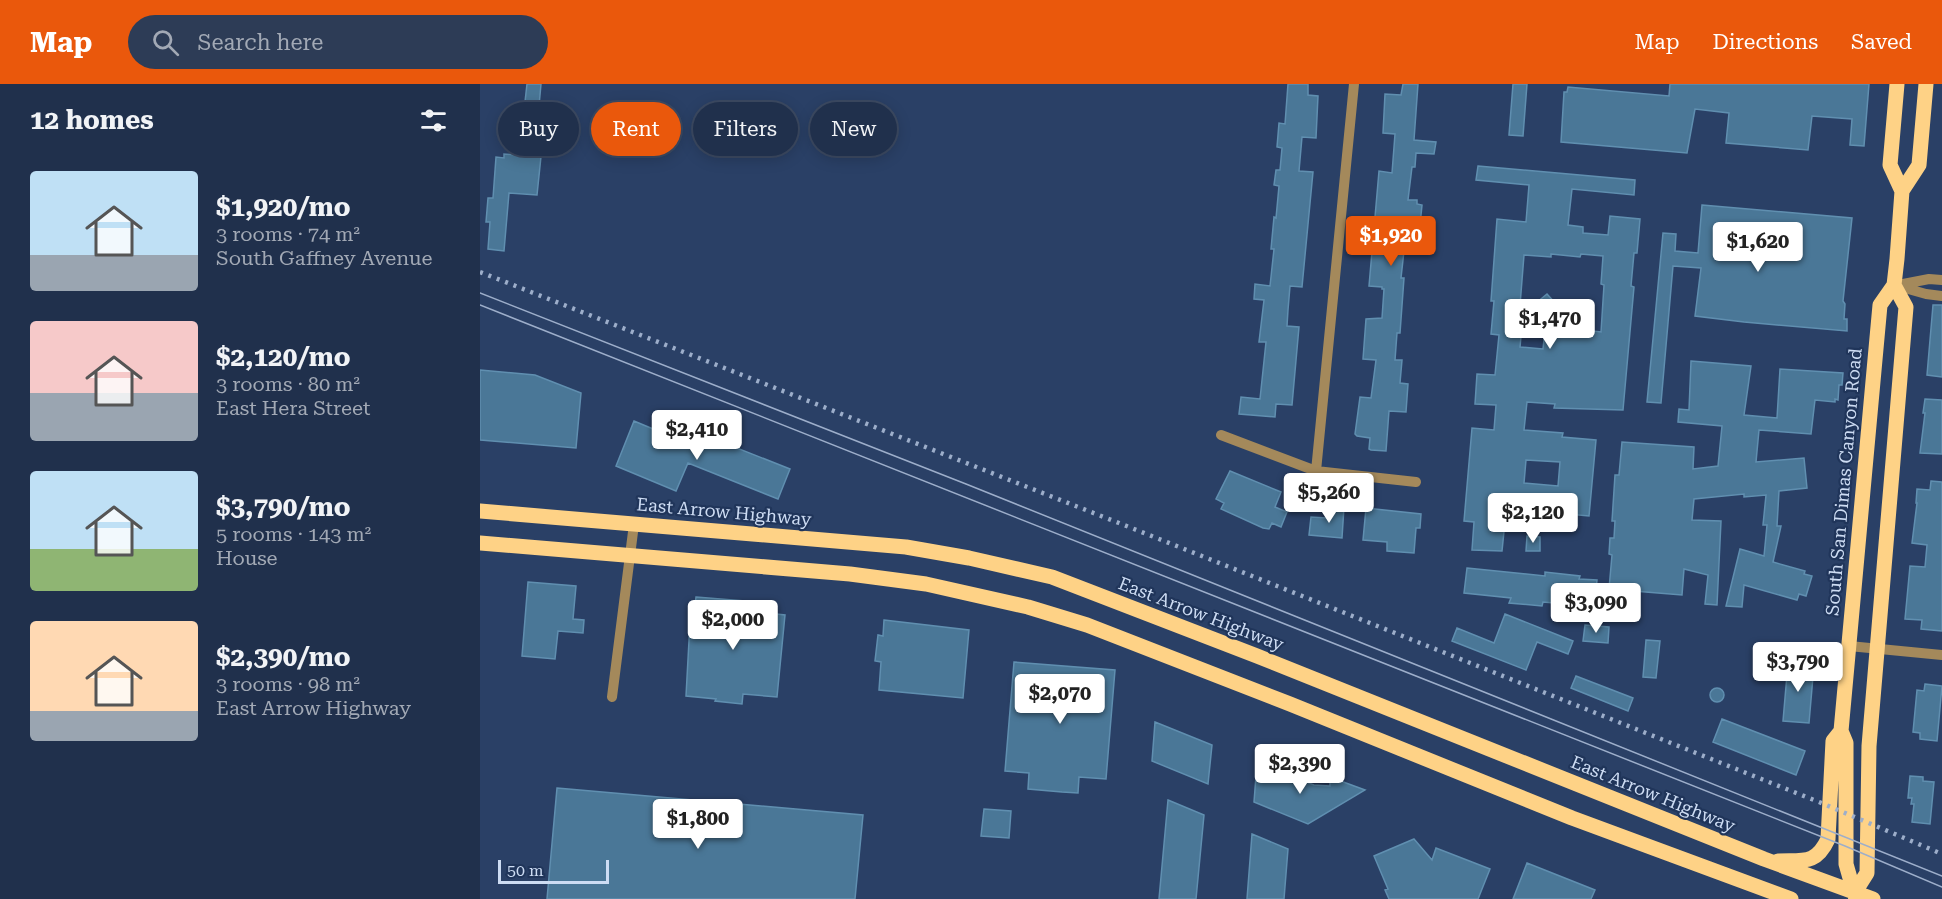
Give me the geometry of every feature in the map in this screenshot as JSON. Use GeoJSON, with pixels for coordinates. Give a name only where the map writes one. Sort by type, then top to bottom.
{"type":"FeatureCollection","features":[{"type":"Feature","properties":{"kind":"main road","name":"South San Dimas Canyon Road"},"geometry":{"type":"LineString","coordinates":[[1897,84],[1890,165],[1902,191]]}},
{"type":"Feature","properties":{"kind":"main road","name":"South San Dimas Canyon Road"},"geometry":{"type":"LineString","coordinates":[[1856,895],[1846,864],[1846,743],[1841,731],[1880,305],[1894,285],[1902,191],[1919,165],[1926,84]]}},
{"type":"Feature","properties":{"kind":"main road","name":"South San Dimas Canyon Road"},"geometry":{"type":"LineString","coordinates":[[1856,895],[1867,873],[1869,746],[1906,307],[1894,285]]}},
{"type":"Feature","properties":{"kind":"main road","name":"East Arrow Highway"},"geometry":{"type":"LineString","coordinates":[[480,511],[906,547],[969,558],[1052,577],[1257,656],[1769,861],[1856,895],[1873,899]]}},
{"type":"Feature","properties":{"kind":"main road"},"geometry":{"type":"LineString","coordinates":[[480,543],[841,573],[915,582],[1038,610],[1087,625],[1572,818],[1791,899]]}},
{"type":"Feature","properties":{"kind":"main road"},"geometry":{"type":"LineString","coordinates":[[1769,861],[1811,859],[1819,855],[1823,849],[1828,839],[1833,741],[1841,731]]}},
{"type":"Feature","properties":{"kind":"street"},"geometry":{"type":"LineString","coordinates":[[1316,471],[1354,84]]}},
{"type":"Feature","properties":{"kind":"street"},"geometry":{"type":"LineString","coordinates":[[1894,285],[1929,279],[1942,280]]}},
{"type":"Feature","properties":{"kind":"street"},"geometry":{"type":"LineString","coordinates":[[1894,285],[1942,296]]}},
{"type":"Feature","properties":{"kind":"street"},"geometry":{"type":"LineString","coordinates":[[1221,435],[1316,471],[1416,482]]}},
{"type":"Feature","properties":{"kind":"street"},"geometry":{"type":"LineString","coordinates":[[612,697],[633,524]]}},
{"type":"Feature","properties":{"kind":"street"},"geometry":{"type":"LineString","coordinates":[[1849,646],[1942,655]]}},
{"type":"Feature","properties":{"kind":"building"},"geometry":{"type":"Polygon","coordinates":[[[527,84],[541,84],[539,102],[525,102],[527,84]]]}},
{"type":"Feature","properties":{"kind":"building"},"geometry":{"type":"Polygon","coordinates":[[[1288,84],[1308,84],[1308,95],[1318,96],[1316,138],[1302,137],[1299,171],[1313,172],[1302,287],[1290,286],[1287,326],[1299,327],[1292,405],[1276,404],[1275,417],[1239,414],[1241,397],[1260,399],[1266,342],[1259,342],[1264,300],[1254,299],[1255,284],[1270,286],[1274,249],[1271,249],[1279,186],[1274,185],[1276,170],[1280,170],[1282,148],[1277,147],[1279,123],[1285,124],[1288,84]]]}},
{"type":"Feature","properties":{"kind":"building"},"geometry":{"type":"Polygon","coordinates":[[[1403,84],[1418,84],[1414,140],[1436,142],[1434,154],[1416,153],[1408,200],[1417,200],[1417,204],[1422,205],[1420,225],[1416,225],[1415,229],[1409,228],[1401,278],[1404,278],[1400,333],[1397,333],[1395,360],[1402,360],[1400,383],[1408,384],[1406,412],[1389,411],[1386,451],[1371,450],[1369,449],[1370,438],[1355,434],[1360,397],[1371,398],[1376,360],[1363,359],[1366,319],[1382,318],[1384,289],[1369,286],[1379,171],[1392,173],[1395,134],[1383,133],[1385,94],[1401,95],[1403,84]]]}},
{"type":"Feature","properties":{"kind":"building"},"geometry":{"type":"Polygon","coordinates":[[[1513,84],[1527,84],[1523,136],[1509,135],[1513,84]]]}},
{"type":"Feature","properties":{"kind":"building"},"geometry":{"type":"Polygon","coordinates":[[[1670,84],[1869,84],[1864,146],[1850,145],[1852,119],[1812,116],[1808,150],[1726,143],[1729,113],[1695,109],[1687,153],[1561,142],[1564,92],[1567,92],[1568,87],[1669,96],[1670,84]]]}},
{"type":"Feature","properties":{"kind":"building"},"geometry":{"type":"Polygon","coordinates":[[[504,156],[541,156],[537,195],[509,193],[504,251],[488,249],[490,222],[486,222],[488,198],[493,198],[496,157],[504,158],[504,156]]]}},
{"type":"Feature","properties":{"kind":"building"},"geometry":{"type":"Polygon","coordinates":[[[1478,166],[1635,180],[1634,195],[1572,189],[1568,225],[1583,227],[1583,233],[1608,235],[1610,216],[1640,219],[1631,286],[1634,287],[1623,410],[1554,408],[1555,404],[1527,402],[1524,430],[1563,433],[1562,437],[1596,440],[1589,516],[1506,512],[1502,551],[1472,550],[1474,522],[1464,521],[1472,428],[1494,430],[1496,405],[1475,404],[1477,374],[1495,375],[1499,335],[1491,334],[1494,301],[1491,301],[1497,219],[1526,222],[1529,185],[1476,180],[1478,166]],[[1551,254],[1551,257],[1524,255],[1519,318],[1523,315],[1520,347],[1543,349],[1545,330],[1578,333],[1578,329],[1601,332],[1603,256],[1581,254],[1580,257],[1551,254]],[[1526,460],[1524,483],[1558,486],[1560,462],[1526,460]]]}},
{"type":"Feature","properties":{"kind":"building"},"geometry":{"type":"Polygon","coordinates":[[[1702,205],[1852,218],[1843,301],[1847,331],[1695,316],[1701,268],[1673,266],[1661,403],[1647,402],[1663,233],[1676,234],[1675,251],[1698,253],[1702,205]]]}},
{"type":"Feature","properties":{"kind":"building"},"geometry":{"type":"Polygon","coordinates":[[[1547,294],[1556,304],[1545,313],[1536,303],[1547,294]]]}},
{"type":"Feature","properties":{"kind":"building"},"geometry":{"type":"Polygon","coordinates":[[[1933,305],[1942,305],[1942,377],[1927,375],[1933,305]]]}},
{"type":"Feature","properties":{"kind":"building"},"geometry":{"type":"Polygon","coordinates":[[[1691,361],[1751,366],[1744,415],[1777,418],[1780,369],[1843,373],[1838,400],[1835,399],[1835,402],[1815,400],[1811,434],[1759,430],[1756,462],[1804,458],[1807,488],[1779,491],[1777,526],[1781,526],[1773,562],[1805,571],[1804,574],[1812,576],[1806,596],[1799,594],[1797,600],[1744,585],[1742,607],[1726,606],[1740,549],[1764,556],[1767,525],[1763,525],[1766,495],[1744,497],[1744,494],[1694,499],[1692,520],[1721,521],[1717,605],[1705,604],[1708,575],[1684,569],[1682,595],[1609,589],[1612,555],[1609,554],[1610,538],[1614,538],[1615,521],[1612,521],[1615,475],[1619,475],[1622,442],[1694,447],[1693,469],[1718,466],[1722,426],[1678,422],[1679,409],[1689,410],[1691,361]]]}},
{"type":"Feature","properties":{"kind":"building"},"geometry":{"type":"Polygon","coordinates":[[[480,370],[535,375],[581,393],[576,448],[480,440],[480,370]]]}},
{"type":"Feature","properties":{"kind":"building"},"geometry":{"type":"Polygon","coordinates":[[[1925,399],[1942,400],[1942,454],[1920,453],[1925,399]]]}},
{"type":"Feature","properties":{"kind":"building"},"geometry":{"type":"Polygon","coordinates":[[[634,421],[694,446],[699,433],[790,469],[778,499],[688,463],[676,491],[616,466],[634,421]]]}},
{"type":"Feature","properties":{"kind":"building"},"geometry":{"type":"Polygon","coordinates":[[[1230,471],[1281,492],[1275,507],[1287,512],[1281,527],[1272,523],[1269,529],[1263,528],[1221,509],[1224,503],[1216,499],[1230,471]]]}},
{"type":"Feature","properties":{"kind":"building"},"geometry":{"type":"Polygon","coordinates":[[[1931,481],[1942,482],[1942,631],[1921,629],[1922,620],[1905,619],[1910,566],[1925,567],[1927,545],[1912,543],[1917,489],[1930,490],[1931,481]]]}},
{"type":"Feature","properties":{"kind":"building"},"geometry":{"type":"Polygon","coordinates":[[[1328,506],[1344,507],[1342,538],[1309,535],[1311,517],[1327,518],[1328,506]]]}},
{"type":"Feature","properties":{"kind":"building"},"geometry":{"type":"Polygon","coordinates":[[[1366,508],[1421,514],[1420,528],[1416,528],[1414,553],[1387,551],[1387,542],[1363,540],[1366,508]]]}},
{"type":"Feature","properties":{"kind":"building"},"geometry":{"type":"Polygon","coordinates":[[[1527,536],[1540,537],[1540,551],[1526,551],[1527,536]]]}},
{"type":"Feature","properties":{"kind":"building"},"geometry":{"type":"Polygon","coordinates":[[[1467,568],[1545,576],[1545,572],[1597,580],[1594,611],[1577,609],[1577,605],[1543,602],[1542,606],[1509,603],[1511,598],[1464,593],[1467,568]]]}},
{"type":"Feature","properties":{"kind":"building"},"geometry":{"type":"Polygon","coordinates":[[[528,582],[576,586],[573,619],[584,620],[583,633],[558,631],[555,659],[522,656],[528,582]]]}},
{"type":"Feature","properties":{"kind":"building"},"geometry":{"type":"Polygon","coordinates":[[[696,597],[757,602],[756,612],[785,615],[777,697],[743,694],[742,704],[686,696],[691,604],[695,605],[696,597]]]}},
{"type":"Feature","properties":{"kind":"building"},"geometry":{"type":"Polygon","coordinates":[[[1505,614],[1573,641],[1568,654],[1537,642],[1526,670],[1452,641],[1457,628],[1494,643],[1505,614]]]}},
{"type":"Feature","properties":{"kind":"building"},"geometry":{"type":"Polygon","coordinates":[[[884,620],[969,630],[963,698],[879,690],[881,662],[875,661],[878,635],[883,636],[884,620]]]}},
{"type":"Feature","properties":{"kind":"building"},"geometry":{"type":"Polygon","coordinates":[[[1585,625],[1609,627],[1608,643],[1583,641],[1585,625]]]}},
{"type":"Feature","properties":{"kind":"building"},"geometry":{"type":"Polygon","coordinates":[[[1646,640],[1660,641],[1656,678],[1643,677],[1646,640]]]}},
{"type":"Feature","properties":{"kind":"building"},"geometry":{"type":"Polygon","coordinates":[[[1014,662],[1115,670],[1106,779],[1079,777],[1078,793],[1062,792],[1028,789],[1029,773],[1005,771],[1014,662]]]}},
{"type":"Feature","properties":{"kind":"building"},"geometry":{"type":"Polygon","coordinates":[[[1788,663],[1814,665],[1809,723],[1783,721],[1788,663]]]}},
{"type":"Feature","properties":{"kind":"building"},"geometry":{"type":"Polygon","coordinates":[[[1576,676],[1633,698],[1628,711],[1571,688],[1576,676]]]}},
{"type":"Feature","properties":{"kind":"building"},"geometry":{"type":"Polygon","coordinates":[[[1925,684],[1942,686],[1937,741],[1920,739],[1920,733],[1913,732],[1917,690],[1924,691],[1925,684]]]}},
{"type":"Feature","properties":{"kind":"building"},"geometry":{"type":"Polygon","coordinates":[[[1714,688],[1720,688],[1724,695],[1720,702],[1714,702],[1710,698],[1710,692],[1714,688]]]}},
{"type":"Feature","properties":{"kind":"building"},"geometry":{"type":"Polygon","coordinates":[[[1722,719],[1805,751],[1796,775],[1713,742],[1722,719]]]}},
{"type":"Feature","properties":{"kind":"building"},"geometry":{"type":"Polygon","coordinates":[[[1155,722],[1212,745],[1208,784],[1152,761],[1155,722]]]}},
{"type":"Feature","properties":{"kind":"building"},"geometry":{"type":"Polygon","coordinates":[[[1257,763],[1314,785],[1330,786],[1330,777],[1365,790],[1308,824],[1254,802],[1257,763]]]}},
{"type":"Feature","properties":{"kind":"building"},"geometry":{"type":"Polygon","coordinates":[[[1910,776],[1923,777],[1923,781],[1934,782],[1930,824],[1912,822],[1914,804],[1911,804],[1912,798],[1908,798],[1910,776]]]}},
{"type":"Feature","properties":{"kind":"building"},"geometry":{"type":"Polygon","coordinates":[[[557,788],[863,815],[855,899],[547,899],[557,788]]]}},
{"type":"Feature","properties":{"kind":"building"},"geometry":{"type":"Polygon","coordinates":[[[1168,800],[1204,815],[1196,899],[1159,899],[1168,800]]]}},
{"type":"Feature","properties":{"kind":"building"},"geometry":{"type":"Polygon","coordinates":[[[984,809],[1011,811],[1009,838],[981,836],[984,809]]]}},
{"type":"Feature","properties":{"kind":"building"},"geometry":{"type":"Polygon","coordinates":[[[1252,834],[1288,849],[1284,899],[1247,899],[1252,834]]]}},
{"type":"Feature","properties":{"kind":"building"},"geometry":{"type":"Polygon","coordinates":[[[1414,839],[1432,860],[1436,848],[1490,869],[1478,899],[1389,899],[1385,890],[1388,889],[1374,856],[1414,839]]]}},
{"type":"Feature","properties":{"kind":"building"},"geometry":{"type":"Polygon","coordinates":[[[1527,863],[1595,890],[1591,899],[1513,899],[1527,863]]]}},
{"type":"Feature","properties":{"kind":"tram line"},"geometry":{"type":"LineString","coordinates":[[480,293],[966,484],[1942,876]]}},
{"type":"Feature","properties":{"kind":"tram line"},"geometry":{"type":"LineString","coordinates":[[480,305],[1845,846],[1942,887]]}},
{"type":"Feature","properties":{"kind":"railway"},"geometry":{"type":"LineString","coordinates":[[480,272],[1119,523],[1819,802],[1942,854]]}}]}
